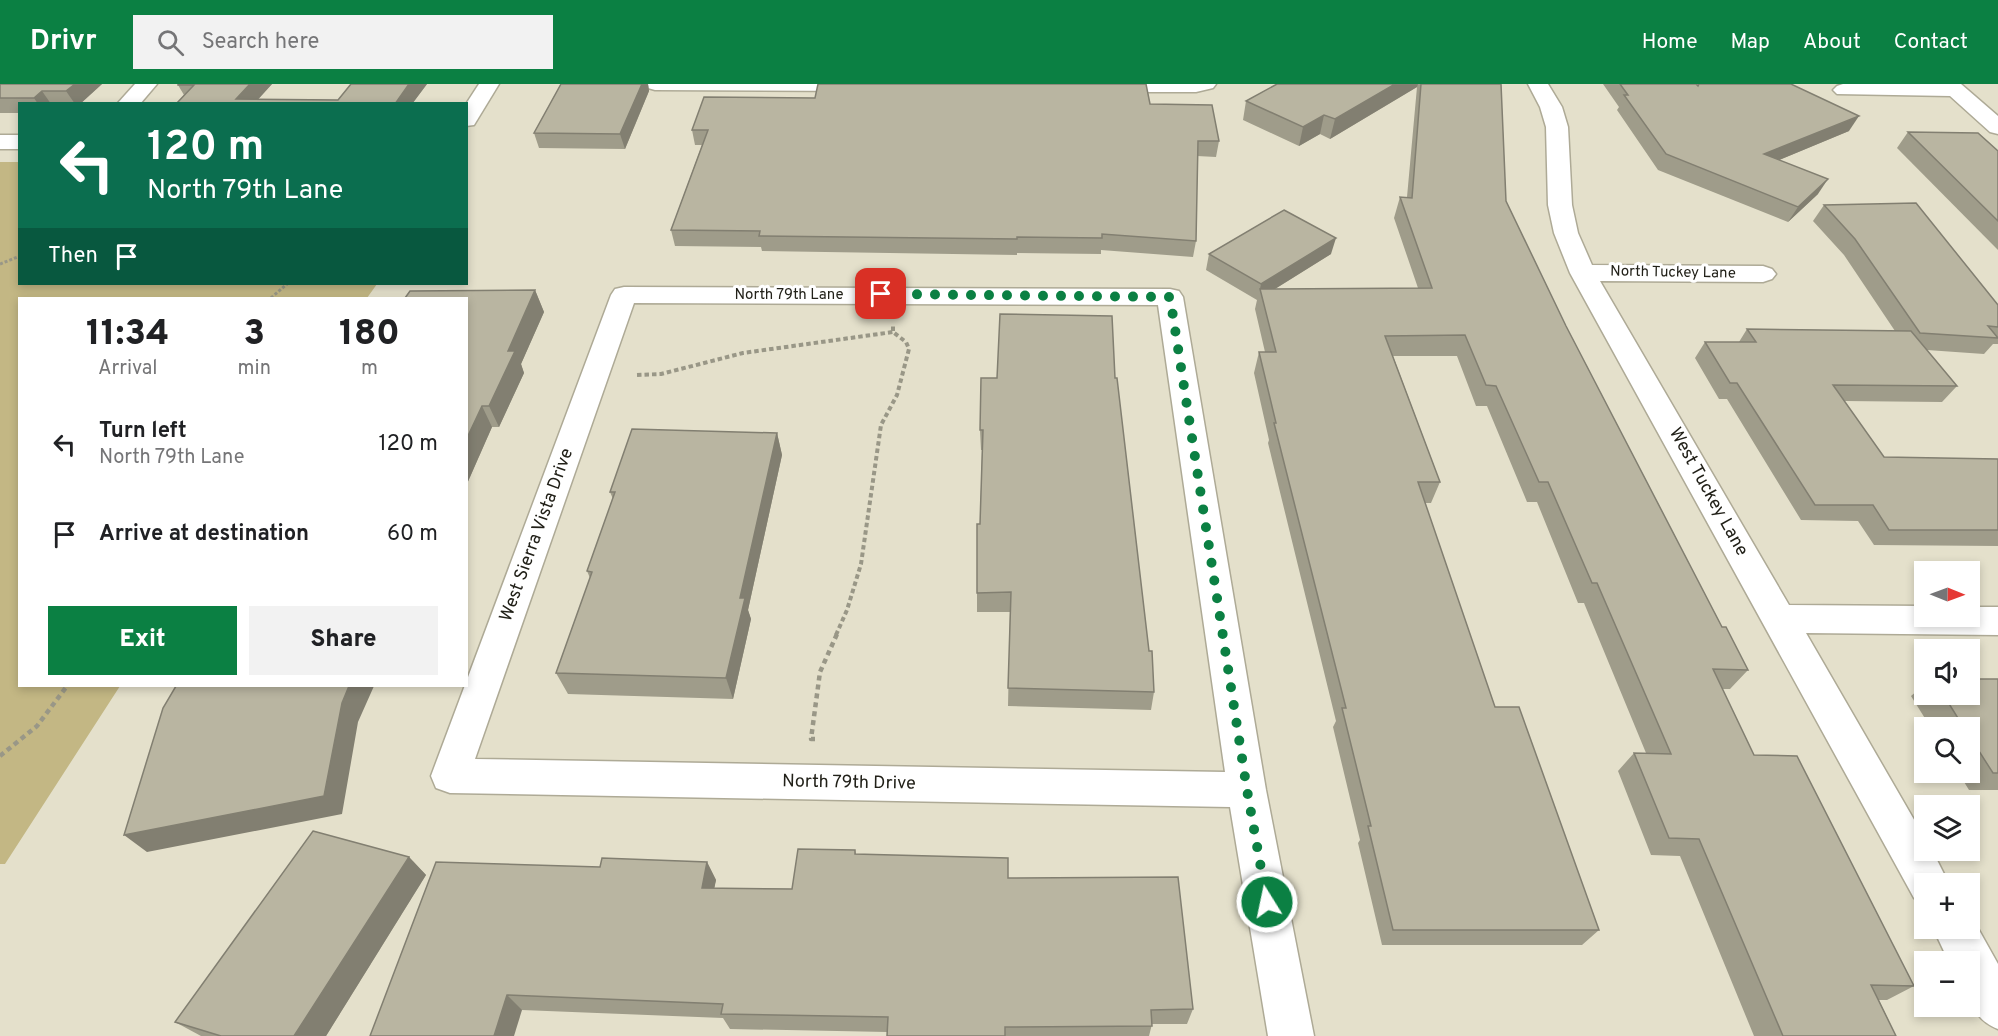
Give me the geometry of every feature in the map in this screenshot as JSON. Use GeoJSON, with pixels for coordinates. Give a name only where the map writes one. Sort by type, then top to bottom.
{"type":"FeatureCollection","features":[{"type":"Feature","properties":{"kind":"street"},"geometry":{"type":"LineString","coordinates":[[129,102],[147,84]]}},
{"type":"Feature","properties":{"kind":"street"},"geometry":{"type":"LineString","coordinates":[[468,117],[489,84]]}},
{"type":"Feature","properties":{"kind":"street"},"geometry":{"type":"LineString","coordinates":[[655,84],[878,85]]}},
{"type":"Feature","properties":{"kind":"street"},"geometry":{"type":"LineString","coordinates":[[1078,86],[1196,86],[1206,84]]}},
{"type":"Feature","properties":{"kind":"street","name":"West Tuckey Lane"},"geometry":{"type":"LineString","coordinates":[[1538,84],[1551,107],[1557,127],[1560,205],[1566,233],[1583,273],[1923,873]]}},
{"type":"Feature","properties":{"kind":"street"},"geometry":{"type":"LineString","coordinates":[[1844,90],[1953,87],[1998,127]]}},
{"type":"Feature","properties":{"kind":"street"},"geometry":{"type":"LineString","coordinates":[[0,142],[18,142]]}},
{"type":"Feature","properties":{"kind":"street","name":"North Tuckey Lane"},"geometry":{"type":"LineString","coordinates":[[1583,273],[1763,274]]}},
{"type":"Feature","properties":{"kind":"street","name":"North 79th Lane"},"geometry":{"type":"LineString","coordinates":[[624,295],[1170,297],[1247,790]]}},
{"type":"Feature","properties":{"kind":"street","name":"West Sierra Vista Drive"},"geometry":{"type":"LineString","coordinates":[[450,776],[624,295]]}},
{"type":"Feature","properties":{"kind":"street"},"geometry":{"type":"LineString","coordinates":[[1780,620],[1998,621]]}},
{"type":"Feature","properties":{"kind":"street","name":"North 79th Drive"},"geometry":{"type":"LineString","coordinates":[[450,776],[1247,790]]}},
{"type":"Feature","properties":{"kind":"street"},"geometry":{"type":"LineString","coordinates":[[1247,790],[1292,1036]]}},
{"type":"Feature","properties":{"kind":"street"},"geometry":{"type":"LineString","coordinates":[[1960,939],[1998,1007]]}},
{"type":"Feature","properties":{"kind":"path"},"geometry":{"type":"LineString","coordinates":[[0,264],[18,257]]}},
{"type":"Feature","properties":{"kind":"path"},"geometry":{"type":"LineString","coordinates":[[272,297],[286,285]]}},
{"type":"Feature","properties":{"kind":"path"},"geometry":{"type":"LineString","coordinates":[[893,332],[896,312],[924,313],[926,295]]}},
{"type":"Feature","properties":{"kind":"path"},"geometry":{"type":"LineString","coordinates":[[637,375],[661,374],[743,353],[893,332],[906,342],[909,350],[897,395],[881,425],[861,564],[848,610],[820,672],[811,739],[829,740],[823,783]]}},
{"type":"Feature","properties":{"kind":"path"},"geometry":{"type":"LineString","coordinates":[[0,756],[37,726],[67,687]]}},
{"type":"Feature","properties":{"kind":"shaded area"},"geometry":{"type":"Polygon","coordinates":[[[0,162],[18,162],[18,285],[376,285],[368,297],[18,297],[18,687],[119,687],[5,864],[0,864],[0,162]]]}},
{"type":"Feature","properties":{"kind":"building"},"geometry":{"type":"Polygon","coordinates":[[[0,84],[75,84],[66,91],[42,91],[34,98],[0,98],[0,84]]]}},
{"type":"Feature","properties":{"kind":"building"},"geometry":{"type":"Polygon","coordinates":[[[250,84],[236,99],[338,100],[351,84],[409,84],[396,102],[178,102],[194,85],[178,85],[250,84]]]}},
{"type":"Feature","properties":{"kind":"building"},"geometry":{"type":"Polygon","coordinates":[[[561,84],[642,84],[620,134],[534,133],[561,84]]]}},
{"type":"Feature","properties":{"kind":"building"},"geometry":{"type":"Polygon","coordinates":[[[818,84],[1146,84],[1150,104],[1212,105],[1219,141],[1198,141],[1196,241],[1102,234],[1102,238],[1017,237],[1017,239],[759,236],[760,231],[671,230],[708,130],[692,130],[704,97],[815,98],[818,84]]]}},
{"type":"Feature","properties":{"kind":"building"},"geometry":{"type":"Polygon","coordinates":[[[1277,84],[1395,84],[1335,119],[1324,115],[1303,127],[1246,101],[1277,84]]]}},
{"type":"Feature","properties":{"kind":"building"},"geometry":{"type":"Polygon","coordinates":[[[1421,84],[1501,84],[1506,201],[1566,326],[1722,627],[1726,627],[1748,670],[1713,669],[1754,755],[1797,756],[1914,986],[1871,985],[1896,1036],[1783,1036],[1699,839],[1669,838],[1634,753],[1671,754],[1597,583],[1592,583],[1548,482],[1539,482],[1496,386],[1486,385],[1465,335],[1385,336],[1440,482],[1418,482],[1495,707],[1519,707],[1599,930],[1393,930],[1368,826],[1371,826],[1342,708],[1346,708],[1274,423],[1276,423],[1259,352],[1276,352],[1260,289],[1432,288],[1400,197],[1412,198],[1421,84]]]}},
{"type":"Feature","properties":{"kind":"building"},"geometry":{"type":"Polygon","coordinates":[[[1620,84],[1696,84],[1698,86],[1699,84],[1791,84],[1859,116],[1764,154],[1828,179],[1798,207],[1666,154],[1624,95],[1628,95],[1620,84]]]}},
{"type":"Feature","properties":{"kind":"building"},"geometry":{"type":"Polygon","coordinates":[[[1908,132],[1978,133],[1998,151],[1998,221],[1908,132]]]}},
{"type":"Feature","properties":{"kind":"building"},"geometry":{"type":"Polygon","coordinates":[[[1916,203],[1998,305],[1998,327],[1988,326],[1998,338],[1920,333],[1855,239],[1824,205],[1916,203]]]}},
{"type":"Feature","properties":{"kind":"building"},"geometry":{"type":"Polygon","coordinates":[[[1284,210],[1336,238],[1261,284],[1209,254],[1284,210]]]}},
{"type":"Feature","properties":{"kind":"building"},"geometry":{"type":"Polygon","coordinates":[[[535,290],[508,351],[515,351],[489,406],[482,406],[468,436],[468,297],[406,297],[410,291],[535,290]]]}},
{"type":"Feature","properties":{"kind":"building"},"geometry":{"type":"Polygon","coordinates":[[[1000,314],[1112,316],[1115,378],[1117,378],[1149,651],[1152,651],[1154,692],[1008,688],[1011,592],[977,593],[977,524],[980,524],[983,430],[980,430],[981,378],[997,378],[1000,314]]]}},
{"type":"Feature","properties":{"kind":"building"},"geometry":{"type":"Polygon","coordinates":[[[1747,329],[1911,331],[1957,386],[1833,385],[1884,457],[1998,459],[1998,530],[1889,530],[1873,505],[1815,505],[1737,383],[1730,383],[1705,342],[1756,342],[1747,329]]]}},
{"type":"Feature","properties":{"kind":"building"},"geometry":{"type":"Polygon","coordinates":[[[632,429],[777,433],[740,598],[745,598],[726,678],[556,673],[592,572],[587,571],[615,492],[610,492],[632,429]]]}},
{"type":"Feature","properties":{"kind":"building"},"geometry":{"type":"Polygon","coordinates":[[[1980,679],[1998,679],[1998,773],[1993,773],[1980,753],[1980,717],[1957,717],[1950,705],[1980,705],[1980,679]]]}},
{"type":"Feature","properties":{"kind":"building"},"geometry":{"type":"Polygon","coordinates":[[[175,687],[349,687],[342,703],[324,796],[124,835],[163,708],[175,687]]]}},
{"type":"Feature","properties":{"kind":"building"},"geometry":{"type":"Polygon","coordinates":[[[313,831],[409,857],[294,1036],[221,1036],[175,1022],[313,831]]]}},
{"type":"Feature","properties":{"kind":"building"},"geometry":{"type":"Polygon","coordinates":[[[798,849],[855,850],[855,854],[1008,858],[1008,878],[1178,877],[1193,1009],[1151,1010],[1152,1026],[1005,1027],[1005,1036],[887,1036],[888,1017],[721,1014],[723,1004],[507,995],[494,1036],[370,1036],[436,862],[600,867],[602,858],[707,862],[702,888],[792,889],[798,849]]]}},
{"type":"Feature","properties":{"kind":"route"},"geometry":{"type":"LineString","coordinates":[[881,294],[1170,297],[1247,790],[1267,902]]}}]}
